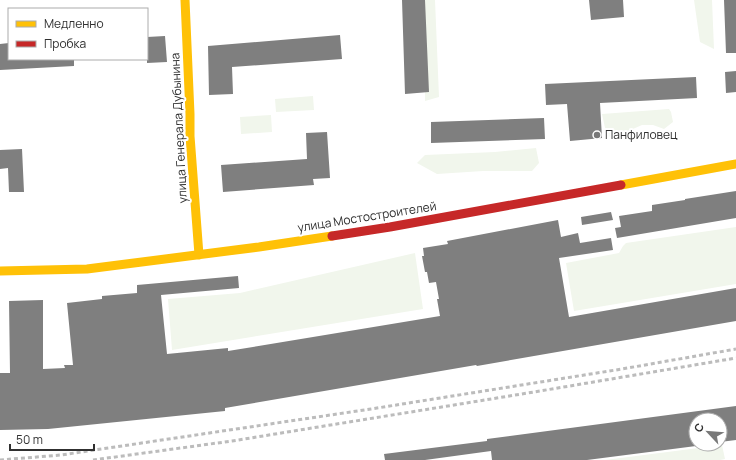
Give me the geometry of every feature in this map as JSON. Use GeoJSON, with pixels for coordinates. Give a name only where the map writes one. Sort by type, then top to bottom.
{"type":"FeatureCollection","features":[{"type":"Feature","properties":{"kind":"main road","name":"улица Генерала Дубынина"},"geometry":{"type":"LineString","coordinates":[[185,0],[190,136],[199,255]]}},
{"type":"Feature","properties":{"kind":"main road","name":"улица Мостостроителей"},"geometry":{"type":"LineString","coordinates":[[0,271],[86,270],[199,255],[390,227],[736,164]]}},
{"type":"Feature","properties":{"kind":"shaded area"},"geometry":{"type":"Polygon","coordinates":[[[424,0],[435,0],[439,97],[425,101],[424,0]]]}},
{"type":"Feature","properties":{"kind":"shaded area"},"geometry":{"type":"Polygon","coordinates":[[[694,0],[712,0],[714,49],[700,42],[694,0]]]}},
{"type":"Feature","properties":{"kind":"shaded area"},"geometry":{"type":"Polygon","coordinates":[[[313,96],[314,110],[276,112],[275,99],[313,96]]]}},
{"type":"Feature","properties":{"kind":"shaded area"},"geometry":{"type":"Polygon","coordinates":[[[669,109],[673,122],[664,129],[653,125],[642,125],[626,132],[607,137],[602,114],[669,109]]]}},
{"type":"Feature","properties":{"kind":"shaded area"},"geometry":{"type":"Polygon","coordinates":[[[271,115],[272,132],[241,134],[240,117],[271,115]]]}},
{"type":"Feature","properties":{"kind":"shaded area"},"geometry":{"type":"Polygon","coordinates":[[[536,148],[539,163],[532,171],[483,171],[437,174],[417,163],[425,155],[495,152],[536,148]]]}},
{"type":"Feature","properties":{"kind":"shaded area"},"geometry":{"type":"Polygon","coordinates":[[[736,227],[736,284],[574,311],[566,263],[619,253],[626,243],[736,227]]]}},
{"type":"Feature","properties":{"kind":"shaded area"},"geometry":{"type":"Polygon","coordinates":[[[415,253],[423,309],[172,350],[168,299],[240,293],[415,253]]]}},
{"type":"Feature","properties":{"kind":"shaded area"},"geometry":{"type":"Polygon","coordinates":[[[688,449],[688,452],[724,452],[725,459],[720,460],[605,460],[688,449]]]}},
{"type":"Feature","properties":{"kind":"building"},"geometry":{"type":"Polygon","coordinates":[[[402,0],[425,0],[429,92],[405,94],[402,0]]]}},
{"type":"Feature","properties":{"kind":"building"},"geometry":{"type":"Polygon","coordinates":[[[589,0],[623,0],[624,17],[591,20],[589,0]]]}},
{"type":"Feature","properties":{"kind":"building"},"geometry":{"type":"Polygon","coordinates":[[[724,0],[736,0],[736,53],[726,53],[724,0]]]}},
{"type":"Feature","properties":{"kind":"building"},"geometry":{"type":"Polygon","coordinates":[[[340,35],[342,59],[232,67],[233,94],[209,95],[208,46],[340,35]]]}},
{"type":"Feature","properties":{"kind":"building"},"geometry":{"type":"Polygon","coordinates":[[[165,36],[167,62],[147,63],[148,37],[165,36]]]}},
{"type":"Feature","properties":{"kind":"building"},"geometry":{"type":"Polygon","coordinates":[[[8,43],[8,60],[74,60],[74,66],[0,70],[0,44],[8,43]]]}},
{"type":"Feature","properties":{"kind":"building"},"geometry":{"type":"Polygon","coordinates":[[[736,71],[736,92],[726,93],[725,72],[736,71]]]}},
{"type":"Feature","properties":{"kind":"building"},"geometry":{"type":"Polygon","coordinates":[[[696,77],[697,98],[600,103],[602,138],[570,141],[567,104],[546,105],[545,84],[696,77]]]}},
{"type":"Feature","properties":{"kind":"building"},"geometry":{"type":"Polygon","coordinates":[[[544,118],[545,139],[431,143],[431,122],[544,118]]]}},
{"type":"Feature","properties":{"kind":"building"},"geometry":{"type":"Polygon","coordinates":[[[327,132],[330,178],[313,179],[314,185],[223,192],[221,165],[307,159],[306,133],[327,132]]]}},
{"type":"Feature","properties":{"kind":"building"},"geometry":{"type":"Polygon","coordinates":[[[22,149],[24,192],[9,192],[8,168],[0,169],[0,150],[22,149]]]}},
{"type":"Feature","properties":{"kind":"building"},"geometry":{"type":"Polygon","coordinates":[[[736,191],[736,218],[617,238],[615,228],[621,227],[619,216],[652,211],[652,205],[736,191]]]}},
{"type":"Feature","properties":{"kind":"building"},"geometry":{"type":"Polygon","coordinates":[[[611,212],[613,220],[582,225],[581,217],[611,212]]]}},
{"type":"Feature","properties":{"kind":"building"},"geometry":{"type":"Polygon","coordinates":[[[558,220],[561,237],[578,233],[580,243],[611,238],[613,250],[559,258],[569,317],[736,288],[736,321],[225,408],[225,411],[48,429],[0,430],[0,373],[10,373],[9,301],[43,300],[43,369],[65,368],[64,365],[73,365],[67,303],[102,299],[102,296],[137,293],[137,285],[238,276],[239,288],[161,295],[167,354],[228,348],[228,351],[440,316],[436,282],[429,283],[422,256],[424,256],[423,248],[448,244],[447,241],[558,220]]]}},
{"type":"Feature","properties":{"kind":"building"},"geometry":{"type":"Polygon","coordinates":[[[736,406],[736,440],[728,441],[728,412],[691,412],[736,406]]]}},
{"type":"Feature","properties":{"kind":"building"},"geometry":{"type":"Polygon","coordinates":[[[688,412],[688,447],[587,460],[492,460],[491,451],[425,460],[385,460],[384,454],[487,441],[487,439],[688,412]]]}},
{"type":"Feature","properties":{"kind":"railway"},"geometry":{"type":"LineString","coordinates":[[0,460],[61,455],[371,409],[622,369],[736,349]]}},
{"type":"Feature","properties":{"kind":"railway"},"geometry":{"type":"LineString","coordinates":[[93,460],[232,441],[736,358]]}},
{"type":"Feature","properties":{"kind":"traffic: slow"},"geometry":{"type":"LineString","coordinates":[[185,0],[190,136],[199,255]]}},
{"type":"Feature","properties":{"kind":"traffic: slow"},"geometry":{"type":"LineString","coordinates":[[621,185],[736,164]]}},
{"type":"Feature","properties":{"kind":"traffic: slow"},"geometry":{"type":"LineString","coordinates":[[0,271],[87,269],[332,236]]}},
{"type":"Feature","properties":{"kind":"traffic: jam"},"geometry":{"type":"LineString","coordinates":[[332,236],[390,227],[621,185]]}},
{"type":"Feature","properties":{"kind":"place","name":"Панфиловец"},"geometry":{"type":"Point","coordinates":[597,135]}}]}
